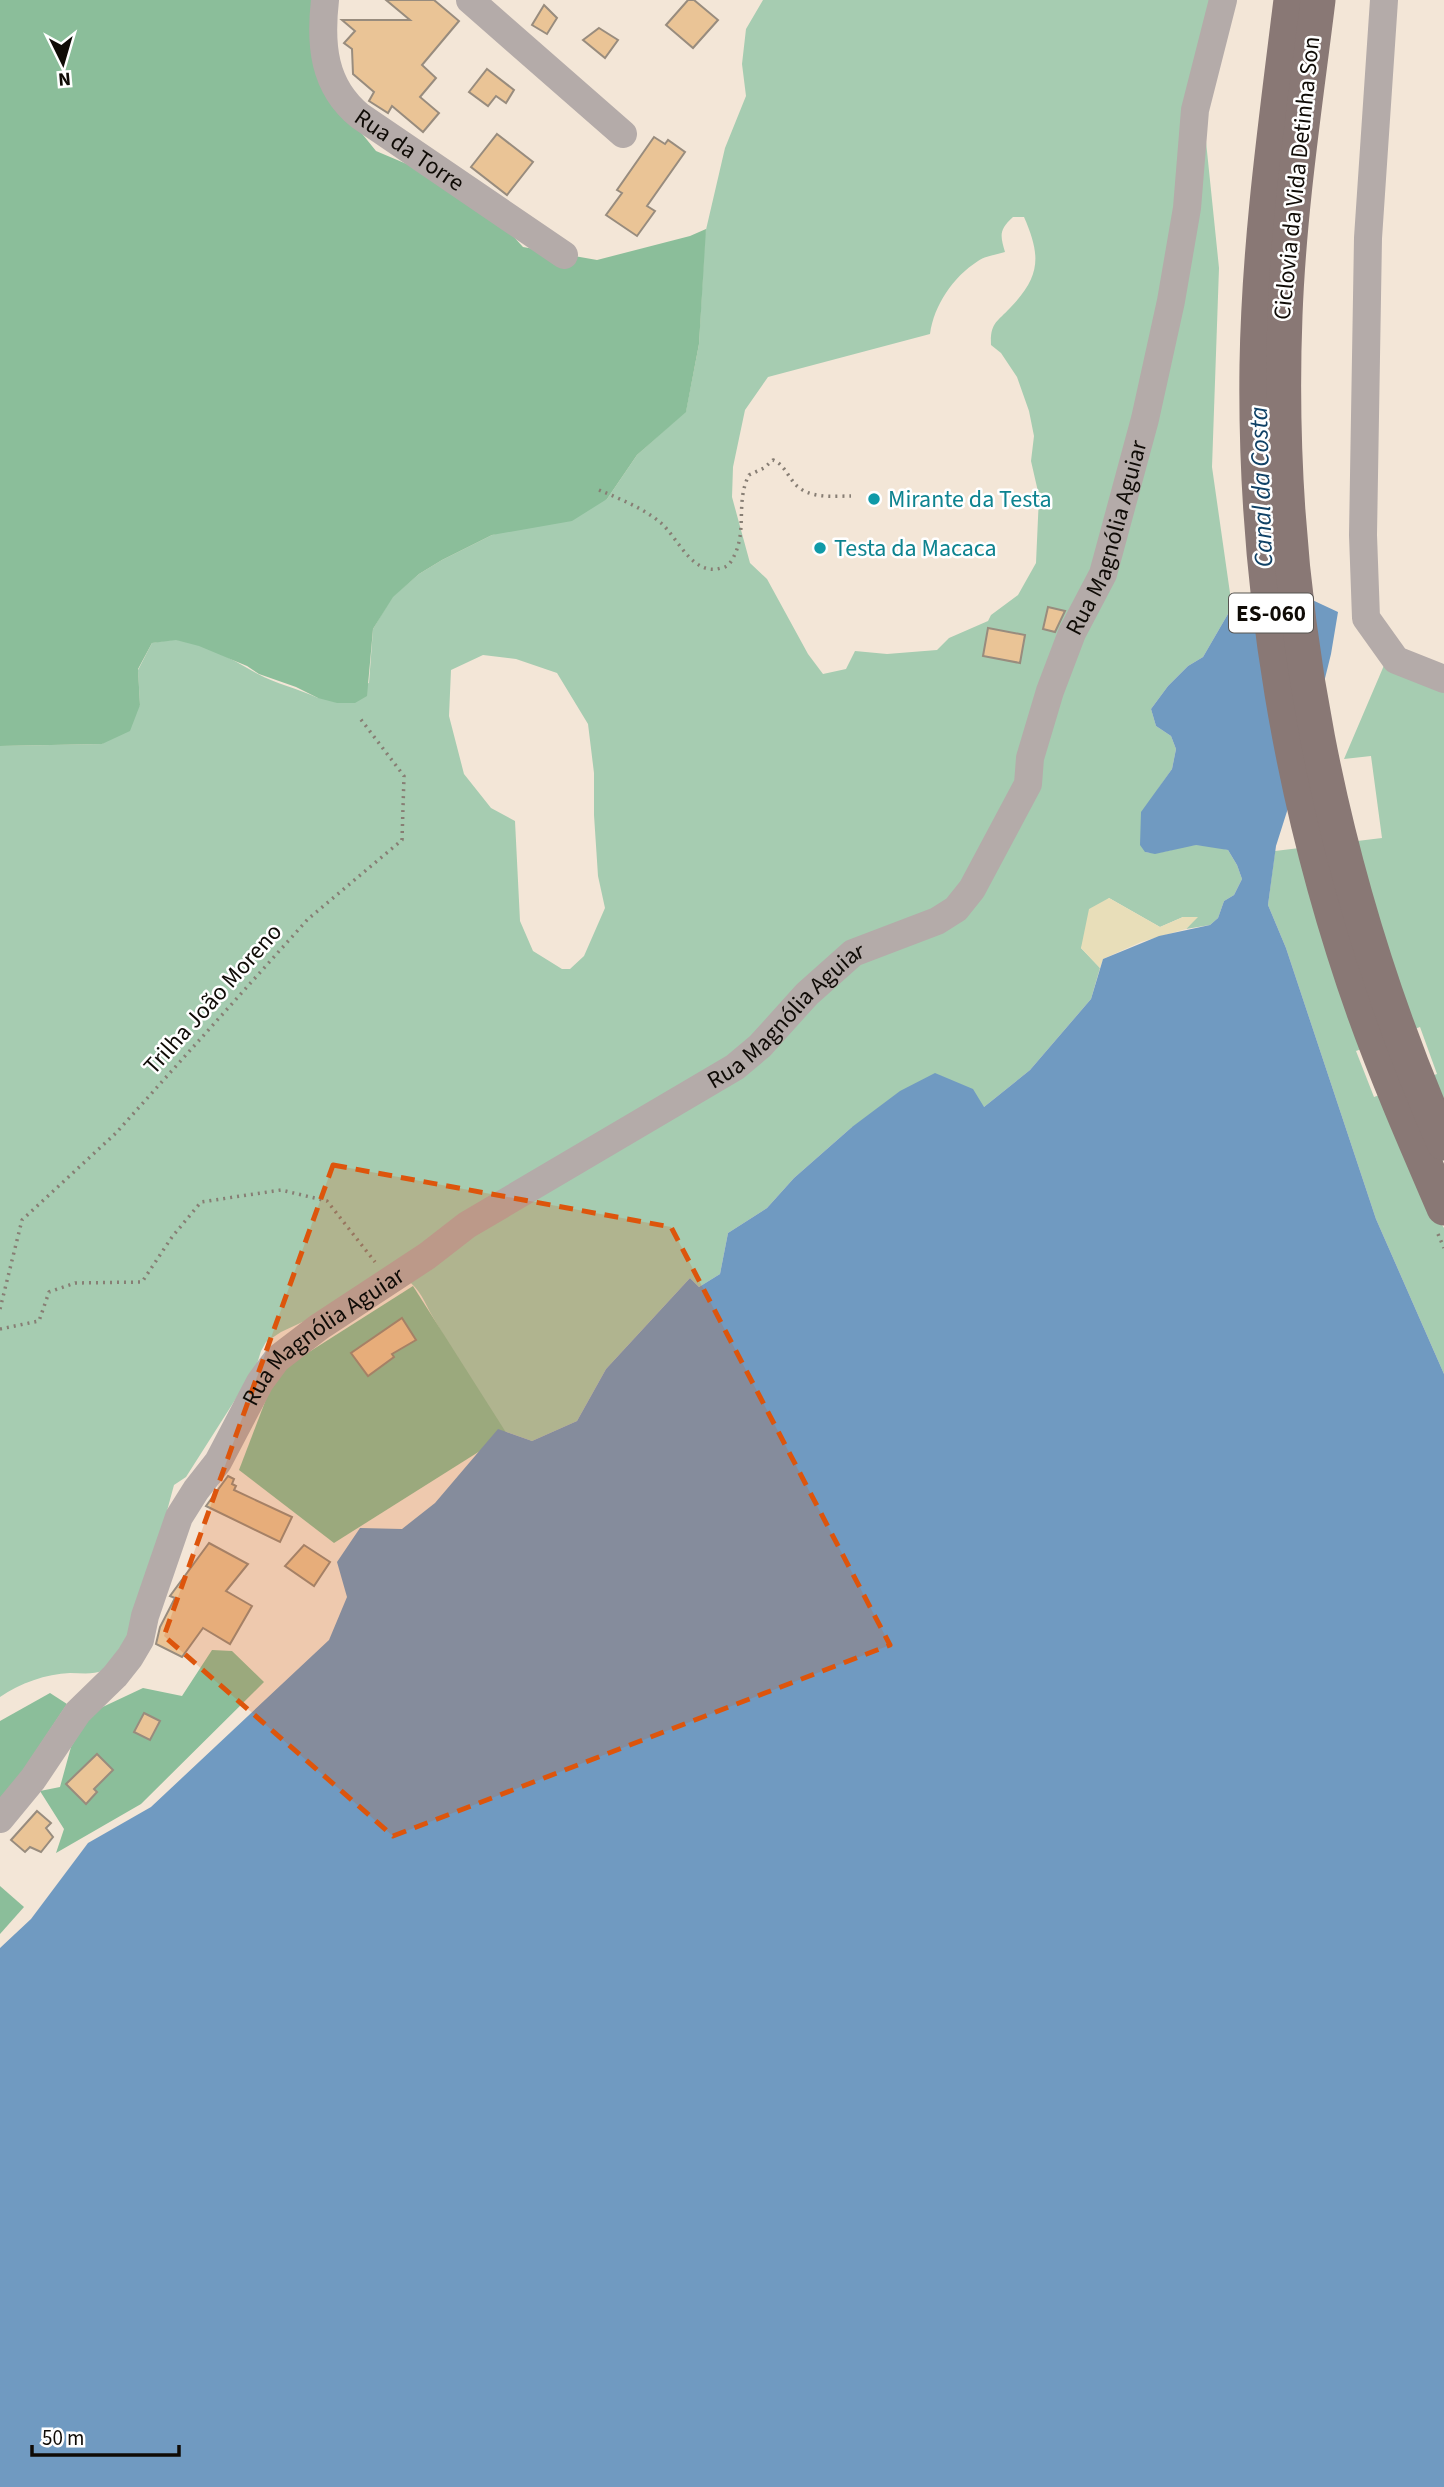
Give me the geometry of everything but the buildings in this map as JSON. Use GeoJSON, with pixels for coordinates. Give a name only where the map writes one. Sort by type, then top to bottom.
{"type":"FeatureCollection","features":[{"type":"Feature","properties":{"kind":"main road","name":"ES-060"},"geometry":{"type":"LineString","coordinates":[[1292,0],[1266,205],[1259,314],[1259,477],[1273,626],[1292,747],[1330,906],[1382,1061],[1444,1208]]}},
{"type":"Feature","properties":{"kind":"main road","name":"ES-060"},"geometry":{"type":"LineString","coordinates":[[1318,0],[1292,207],[1285,314],[1284,422],[1294,583],[1313,716],[1342,847],[1388,1001],[1444,1143]]}},
{"type":"Feature","properties":{"kind":"street","name":"Rua da Torre"},"geometry":{"type":"LineString","coordinates":[[325,0],[325,61],[333,83],[346,103],[360,116],[564,255]]}},
{"type":"Feature","properties":{"kind":"street"},"geometry":{"type":"LineString","coordinates":[[470,0],[623,134]]}},
{"type":"Feature","properties":{"kind":"street","name":"Rua Magnólia Aguiar"},"geometry":{"type":"LineString","coordinates":[[0,1819],[33,1779],[78,1713],[130,1657],[140,1640],[145,1616],[178,1517],[218,1462],[260,1382],[277,1359],[467,1225],[735,1067],[760,1046],[807,994],[853,953],[937,921],[956,909],[972,889],[1028,784],[1030,758],[1050,691],[1072,633],[1103,574],[1124,502],[1171,301],[1186,208],[1195,110],[1223,0]]}},
{"type":"Feature","properties":{"kind":"street"},"geometry":{"type":"LineString","coordinates":[[1384,0],[1368,238],[1363,535],[1366,618],[1396,660],[1444,678]]}},
{"type":"Feature","properties":{"kind":"path"},"geometry":{"type":"LineString","coordinates":[[599,490],[639,509],[662,524],[692,559],[700,566],[714,570],[726,567],[733,559],[741,537],[741,497],[749,475],[764,468],[769,462],[778,462],[796,485],[806,492],[826,496],[851,496]]}},
{"type":"Feature","properties":{"kind":"path","name":"Trilha João Moreno"},"geometry":{"type":"LineString","coordinates":[[0,1309],[22,1220],[116,1133],[308,919],[402,840],[404,776],[359,717]]}},
{"type":"Feature","properties":{"kind":"path"},"geometry":{"type":"LineString","coordinates":[[0,1329],[39,1321],[49,1292],[75,1283],[142,1282],[172,1237],[201,1202],[281,1190],[327,1201],[390,1280]]}},
{"type":"Feature","properties":{"kind":"highlighted area"},"geometry":{"type":"Polygon","coordinates":[[[333,1165],[671,1227],[890,1645],[393,1836],[164,1636],[333,1165]]]}},
{"type":"Feature","properties":{"kind":"green space"},"geometry":{"type":"Polygon","coordinates":[[[0,0],[320,0],[355,125],[376,151],[435,176],[503,225],[523,247],[597,260],[690,236],[706,229],[699,344],[686,412],[637,455],[607,499],[572,521],[492,535],[419,574],[393,597],[373,629],[367,696],[355,703],[337,703],[318,698],[199,646],[176,640],[152,643],[138,669],[140,705],[130,731],[102,744],[0,746],[0,0]]]}},
{"type":"Feature","properties":{"kind":"green space"},"geometry":{"type":"Polygon","coordinates":[[[763,0],[1211,0],[1197,54],[1219,268],[1212,467],[1232,607],[1203,657],[1188,666],[1168,686],[1151,709],[1156,726],[1171,736],[1176,749],[1172,769],[1158,789],[1145,852],[1157,853],[1195,845],[1228,850],[1242,879],[1234,895],[1224,901],[1218,918],[1210,925],[1186,929],[1197,917],[1183,917],[1160,927],[1109,898],[1081,948],[1100,968],[1091,999],[1030,1070],[984,1107],[852,1127],[794,1178],[767,1208],[728,1233],[720,1274],[699,1287],[690,1278],[606,1369],[577,1421],[532,1441],[498,1429],[422,1296],[401,1276],[281,1332],[266,1342],[256,1367],[186,1477],[174,1485],[144,1596],[142,1620],[104,1670],[43,1677],[16,1687],[0,1697],[0,746],[102,744],[140,705],[138,670],[152,643],[178,640],[189,642],[229,658],[264,677],[318,698],[369,683],[373,629],[392,597],[419,574],[492,535],[607,499],[637,455],[686,411],[699,344],[705,234],[725,148],[746,96],[742,64],[746,29],[763,0]],[[1013,217],[1002,233],[1005,252],[981,259],[953,283],[940,302],[930,334],[768,377],[745,410],[733,467],[732,497],[750,563],[767,579],[808,654],[823,674],[846,669],[855,651],[887,654],[937,650],[949,638],[988,621],[991,615],[1018,595],[1036,563],[1039,496],[1031,461],[1034,436],[1029,411],[1017,377],[1001,353],[991,345],[993,327],[1028,286],[1035,265],[1033,243],[1024,217],[1013,217]],[[483,655],[451,670],[449,716],[464,774],[491,808],[515,821],[520,921],[533,951],[562,969],[570,969],[584,956],[605,908],[598,876],[594,773],[588,724],[557,673],[516,659],[483,655]]]}},
{"type":"Feature","properties":{"kind":"green space"},"geometry":{"type":"Polygon","coordinates":[[[1385,663],[1444,692],[1444,1132],[1441,1223],[1444,1228],[1444,1374],[1376,1219],[1286,948],[1268,905],[1275,851],[1382,838],[1371,756],[1344,759],[1385,663]],[[1420,1027],[1356,1051],[1374,1097],[1437,1074],[1420,1027]]]}},
{"type":"Feature","properties":{"kind":"green space"},"geometry":{"type":"Polygon","coordinates":[[[413,1286],[507,1434],[334,1543],[239,1470],[276,1373],[413,1286]]]}},
{"type":"Feature","properties":{"kind":"green space"},"geometry":{"type":"Polygon","coordinates":[[[212,1650],[232,1651],[264,1682],[141,1804],[56,1853],[64,1829],[40,1791],[60,1787],[71,1747],[92,1712],[143,1688],[182,1696],[212,1650]]]}},
{"type":"Feature","properties":{"kind":"green space"},"geometry":{"type":"Polygon","coordinates":[[[50,1693],[67,1704],[0,1805],[0,1721],[50,1693]]]}},
{"type":"Feature","properties":{"kind":"green space"},"geometry":{"type":"Polygon","coordinates":[[[0,1886],[24,1907],[0,1934],[0,1886]]]}},
{"type":"Feature","properties":{"kind":"sand"},"geometry":{"type":"Polygon","coordinates":[[[1109,898],[1160,927],[1183,917],[1198,917],[1186,929],[1141,942],[1103,959],[1100,968],[1081,948],[1089,909],[1109,898]]]}},
{"type":"Feature","properties":{"kind":"water"},"geometry":{"type":"Polygon","coordinates":[[[1293,591],[1338,612],[1331,654],[1310,739],[1276,846],[1268,905],[1286,948],[1376,1219],[1444,1374],[1444,2487],[0,2487],[0,1948],[31,1919],[88,1843],[151,1807],[329,1640],[347,1597],[337,1562],[360,1528],[402,1529],[435,1503],[498,1429],[532,1441],[577,1421],[606,1369],[690,1278],[699,1287],[720,1274],[728,1233],[767,1208],[794,1178],[852,1127],[900,1091],[935,1073],[973,1089],[984,1107],[1030,1070],[1091,999],[1103,959],[1159,936],[1210,925],[1218,918],[1224,901],[1234,895],[1242,879],[1228,850],[1196,845],[1155,854],[1145,852],[1140,845],[1141,812],[1172,769],[1176,749],[1171,736],[1156,726],[1151,709],[1168,686],[1188,666],[1203,657],[1232,607],[1293,591]]]}},
{"type":"Feature","properties":{"kind":"place","name":"Mirante da Testa"},"geometry":{"type":"Point","coordinates":[874,499]}},
{"type":"Feature","properties":{"kind":"place","name":"Testa da Macaca"},"geometry":{"type":"Point","coordinates":[820,548]}},
{"type":"Feature","properties":{"kind":"water label","name":"Canal da Costa"},"geometry":{"type":"Point","coordinates":[1261,487]}}]}
